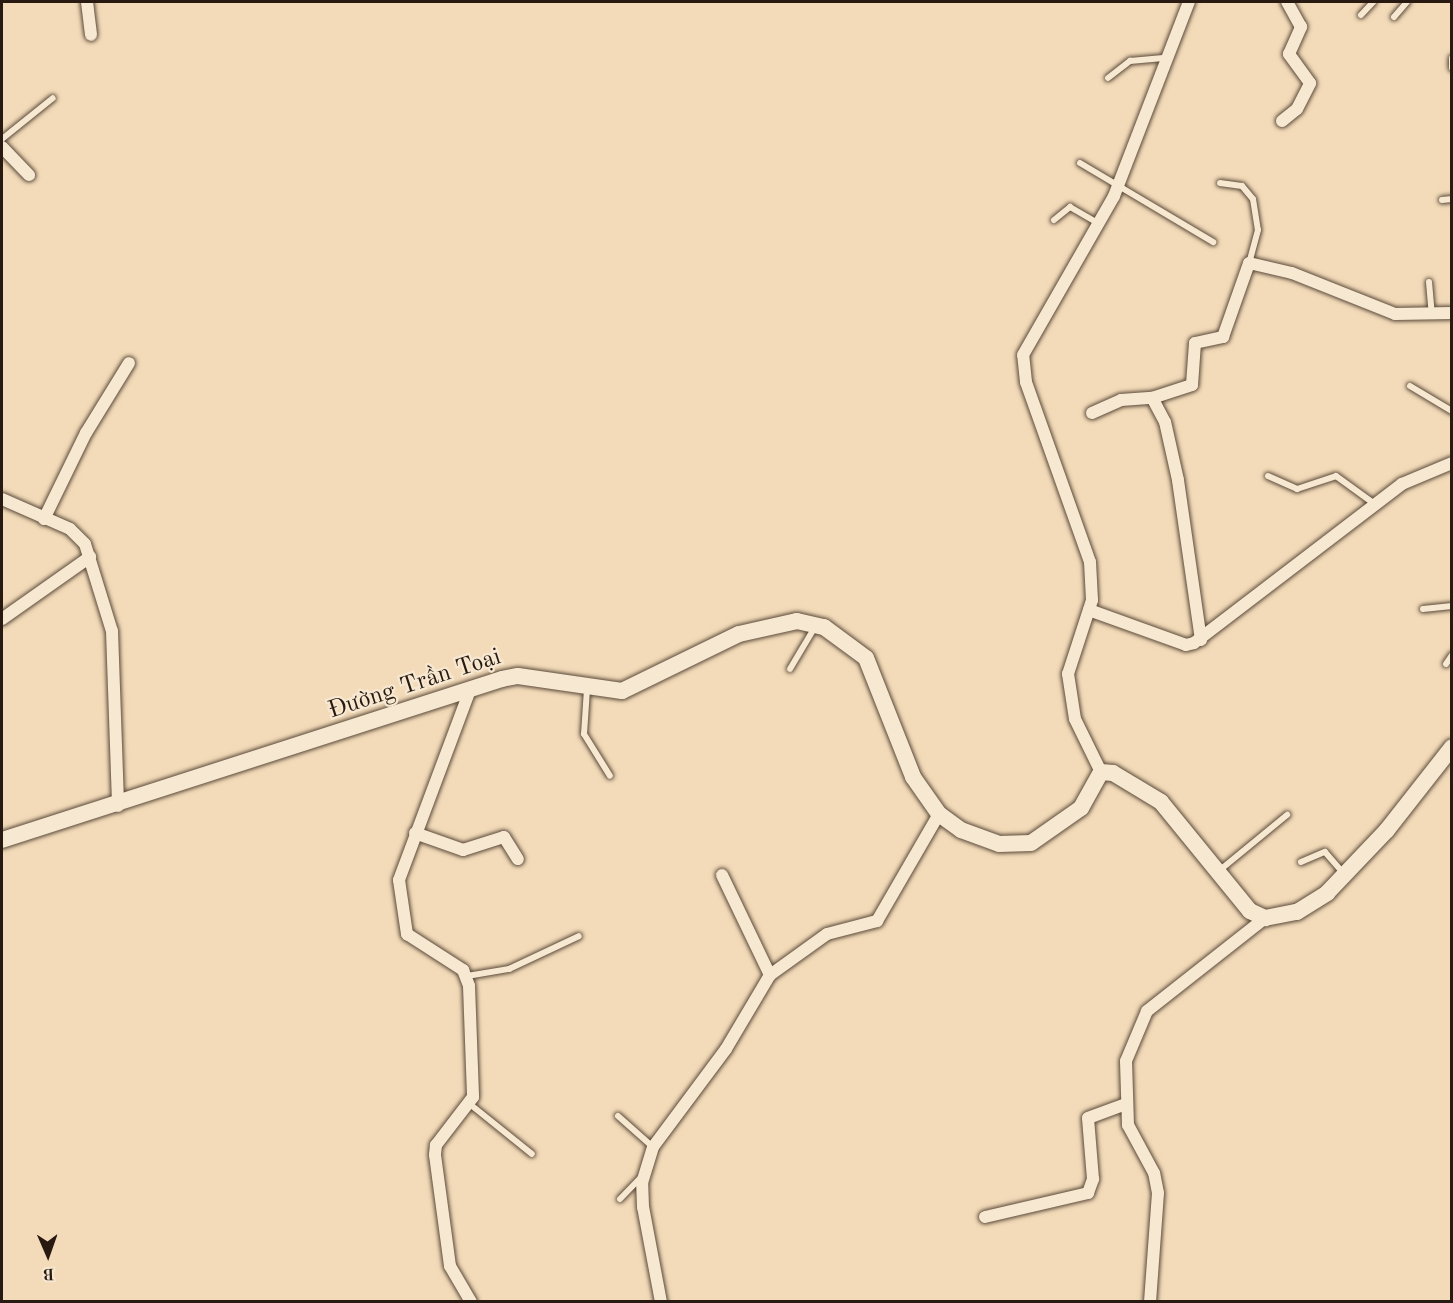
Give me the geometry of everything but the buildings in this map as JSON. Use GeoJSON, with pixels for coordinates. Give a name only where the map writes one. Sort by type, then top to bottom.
{"type":"FeatureCollection","features":[{"type":"Feature","properties":{"kind":"street"},"geometry":{"type":"LineString","coordinates":[[87,2],[92,35]]}},
{"type":"Feature","properties":{"kind":"street"},"geometry":{"type":"LineString","coordinates":[[1101,772],[1070,698],[1071,653],[1089,610],[1090,562],[1026,382],[1023,356],[1100,225],[1117,188],[1189,2]]}},
{"type":"Feature","properties":{"kind":"street"},"geometry":{"type":"LineString","coordinates":[[1282,121],[1297,109],[1310,83],[1290,58],[1301,27],[1287,2]]}},
{"type":"Feature","properties":{"kind":"street"},"geometry":{"type":"LineString","coordinates":[[2,147],[29,175]]}},
{"type":"Feature","properties":{"kind":"street"},"geometry":{"type":"LineString","coordinates":[[1092,413],[1122,400],[1152,398],[1192,385],[1195,343],[1223,337],[1249,263],[1292,273],[1395,314],[1452,313]]}},
{"type":"Feature","properties":{"kind":"street"},"geometry":{"type":"LineString","coordinates":[[44,519],[86,433],[129,363]]}},
{"type":"Feature","properties":{"kind":"street"},"geometry":{"type":"LineString","coordinates":[[1152,398],[1165,422],[1178,480],[1202,640]]}},
{"type":"Feature","properties":{"kind":"street"},"geometry":{"type":"LineString","coordinates":[[1089,610],[1186,645],[1202,640],[1402,484],[1452,463]]}},
{"type":"Feature","properties":{"kind":"street"},"geometry":{"type":"LineString","coordinates":[[2,499],[78,535],[90,557],[112,631],[118,806]]}},
{"type":"Feature","properties":{"kind":"street"},"geometry":{"type":"LineString","coordinates":[[2,619],[90,557]]}},
{"type":"Feature","properties":{"kind":"street","name":"Đường Trần Toại"},"geometry":{"type":"LineString","coordinates":[[2,840],[118,806],[518,676],[587,689],[622,692],[641,686],[769,623],[817,624]]}},
{"type":"Feature","properties":{"kind":"street"},"geometry":{"type":"LineString","coordinates":[[817,624],[866,658],[900,750],[939,814],[980,839],[1031,843],[1081,808],[1101,772]]}},
{"type":"Feature","properties":{"kind":"street"},"geometry":{"type":"LineString","coordinates":[[470,690],[399,880],[402,923],[417,943],[467,976],[471,1105],[442,1137],[435,1155],[450,1266],[471,1302]]}},
{"type":"Feature","properties":{"kind":"street"},"geometry":{"type":"LineString","coordinates":[[1150,1302],[1158,1193],[1154,1173],[1128,1125],[1126,1104],[1126,1060],[1147,1011],[1265,918],[1297,912],[1344,875],[1452,747]]}},
{"type":"Feature","properties":{"kind":"street"},"geometry":{"type":"LineString","coordinates":[[1101,772],[1113,773],[1161,802],[1220,871],[1250,911],[1265,918]]}},
{"type":"Feature","properties":{"kind":"street"},"geometry":{"type":"LineString","coordinates":[[661,1302],[643,1207],[644,1173],[653,1147],[726,1049],[770,975],[827,934],[877,921],[939,814]]}},
{"type":"Feature","properties":{"kind":"street"},"geometry":{"type":"LineString","coordinates":[[415,833],[464,850],[504,837],[518,859]]}},
{"type":"Feature","properties":{"kind":"street"},"geometry":{"type":"LineString","coordinates":[[722,875],[770,975]]}},
{"type":"Feature","properties":{"kind":"street"},"geometry":{"type":"LineString","coordinates":[[985,1217],[1088,1193],[1093,1179],[1088,1118],[1126,1104]]}},
{"type":"Feature","properties":{"kind":"lane"},"geometry":{"type":"LineString","coordinates":[[1361,15],[1373,2]]}},
{"type":"Feature","properties":{"kind":"lane"},"geometry":{"type":"LineString","coordinates":[[1394,17],[1407,2]]}},
{"type":"Feature","properties":{"kind":"lane"},"geometry":{"type":"LineString","coordinates":[[1108,78],[1130,61],[1167,58]]}},
{"type":"Feature","properties":{"kind":"lane"},"geometry":{"type":"LineString","coordinates":[[1452,58],[1452,68]]}},
{"type":"Feature","properties":{"kind":"lane"},"geometry":{"type":"LineString","coordinates":[[2,139],[53,98]]}},
{"type":"Feature","properties":{"kind":"lane"},"geometry":{"type":"LineString","coordinates":[[1080,163],[1117,188],[1213,243]]}},
{"type":"Feature","properties":{"kind":"lane"},"geometry":{"type":"LineString","coordinates":[[1220,183],[1242,186],[1253,199],[1258,230],[1249,263]]}},
{"type":"Feature","properties":{"kind":"lane"},"geometry":{"type":"LineString","coordinates":[[1442,200],[1452,199]]}},
{"type":"Feature","properties":{"kind":"lane"},"geometry":{"type":"LineString","coordinates":[[1054,220],[1070,207],[1100,225]]}},
{"type":"Feature","properties":{"kind":"lane"},"geometry":{"type":"LineString","coordinates":[[1429,282],[1432,315]]}},
{"type":"Feature","properties":{"kind":"lane"},"geometry":{"type":"LineString","coordinates":[[1410,386],[1452,411]]}},
{"type":"Feature","properties":{"kind":"lane"},"geometry":{"type":"LineString","coordinates":[[1268,476],[1297,489],[1336,476],[1377,505]]}},
{"type":"Feature","properties":{"kind":"lane"},"geometry":{"type":"LineString","coordinates":[[1423,609],[1452,606]]}},
{"type":"Feature","properties":{"kind":"lane"},"geometry":{"type":"LineString","coordinates":[[790,669],[817,624]]}},
{"type":"Feature","properties":{"kind":"lane"},"geometry":{"type":"LineString","coordinates":[[1446,664],[1452,655]]}},
{"type":"Feature","properties":{"kind":"lane"},"geometry":{"type":"LineString","coordinates":[[587,689],[584,734],[610,776]]}},
{"type":"Feature","properties":{"kind":"lane"},"geometry":{"type":"LineString","coordinates":[[1220,871],[1287,815]]}},
{"type":"Feature","properties":{"kind":"lane"},"geometry":{"type":"LineString","coordinates":[[1301,862],[1325,852],[1344,875]]}},
{"type":"Feature","properties":{"kind":"lane"},"geometry":{"type":"LineString","coordinates":[[467,976],[509,969],[579,936]]}},
{"type":"Feature","properties":{"kind":"lane"},"geometry":{"type":"LineString","coordinates":[[471,1105],[532,1154]]}},
{"type":"Feature","properties":{"kind":"lane"},"geometry":{"type":"LineString","coordinates":[[618,1116],[653,1147]]}},
{"type":"Feature","properties":{"kind":"lane"},"geometry":{"type":"LineString","coordinates":[[620,1199],[644,1173]]}}]}
